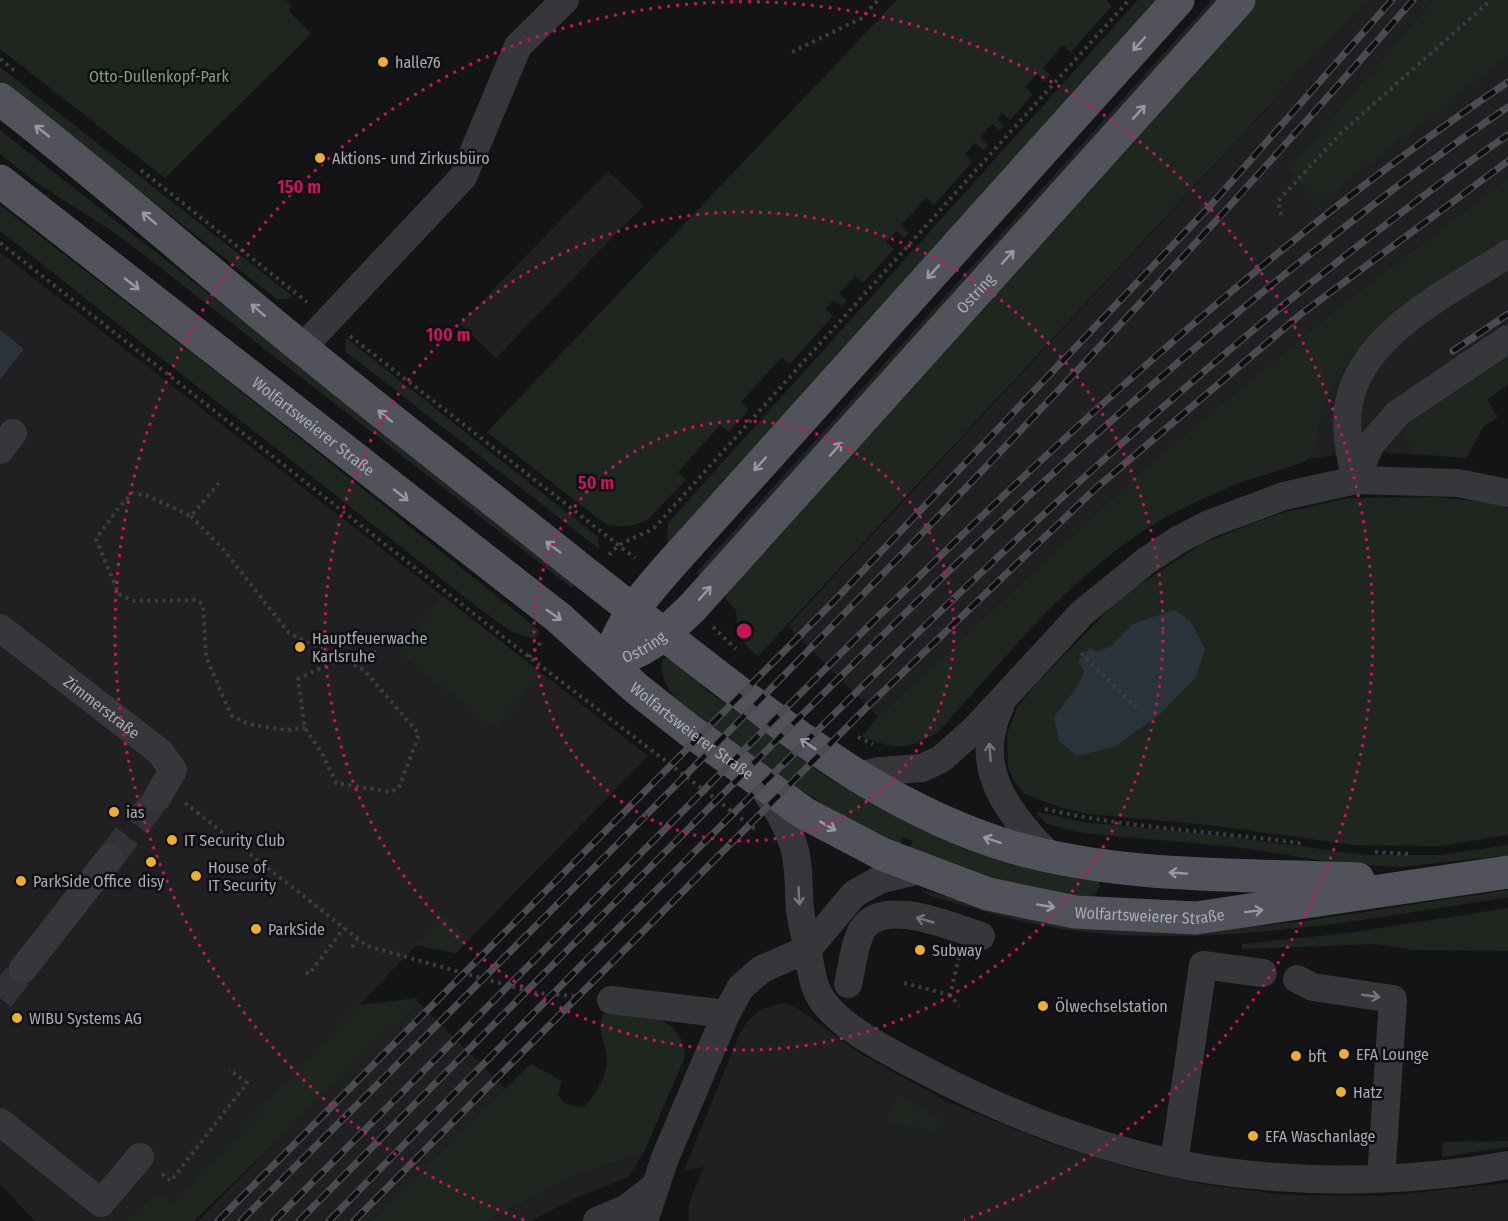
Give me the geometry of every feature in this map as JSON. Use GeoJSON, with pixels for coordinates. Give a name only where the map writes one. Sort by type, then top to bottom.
{"type":"FeatureCollection","features":[{"type":"Feature","properties":{"kind":"main road","name":"Ostring"},"geometry":{"type":"LineString","coordinates":[[608,662],[617,634],[631,610],[1178,0]]}},
{"type":"Feature","properties":{"kind":"main road","name":"Ostring"},"geometry":{"type":"LineString","coordinates":[[608,662],[631,656],[664,635],[786,504],[1239,0]]}},
{"type":"Feature","properties":{"kind":"main road","name":"Wolfartsweierer Straße"},"geometry":{"type":"LineString","coordinates":[[0,99],[115,190],[302,348],[631,610],[802,741],[896,800],[956,827],[1013,847],[1068,860],[1175,873],[1355,879],[1417,868],[1508,872]]}},
{"type":"Feature","properties":{"kind":"main road","name":"Wolfartsweierer Straße"},"geometry":{"type":"LineString","coordinates":[[0,181],[559,618],[637,689],[761,783],[838,832],[920,870],[988,894],[1084,913],[1196,918],[1271,909],[1417,868]]}},
{"type":"Feature","properties":{"kind":"street"},"geometry":{"type":"LineString","coordinates":[[302,348],[464,177],[518,46],[565,0]]}},
{"type":"Feature","properties":{"kind":"street"},"geometry":{"type":"LineString","coordinates":[[1356,480],[1348,444],[1349,404],[1357,376],[1372,351],[1402,325],[1508,254]]}},
{"type":"Feature","properties":{"kind":"street"},"geometry":{"type":"LineString","coordinates":[[1356,480],[1370,445],[1398,413],[1508,339]]}},
{"type":"Feature","properties":{"kind":"street"},"geometry":{"type":"LineString","coordinates":[[857,776],[922,768],[941,759],[957,746],[1061,633],[1115,584],[1178,540],[1209,524],[1273,499],[1356,480],[1458,483],[1508,493]]}},
{"type":"Feature","properties":{"kind":"street","name":"Zimmerstraße"},"geometry":{"type":"LineString","coordinates":[[0,628],[160,752],[173,770],[161,793]]}},
{"type":"Feature","properties":{"kind":"street"},"geometry":{"type":"LineString","coordinates":[[1012,687],[993,721],[990,760],[1002,799],[1022,827],[1049,855]]}},
{"type":"Feature","properties":{"kind":"street"},"geometry":{"type":"LineString","coordinates":[[761,783],[794,846],[800,911],[818,993],[828,1006],[886,1050],[980,1099],[1024,1118],[1084,1138],[1174,1163],[1309,1178],[1427,1176],[1508,1165]]}},
{"type":"Feature","properties":{"kind":"street"},"geometry":{"type":"LineString","coordinates":[[23,969],[110,858]]}},
{"type":"Feature","properties":{"kind":"street"},"geometry":{"type":"LineString","coordinates":[[644,1221],[654,1187],[726,1014],[741,987],[762,969],[808,949],[854,894],[879,880],[920,870]]}},
{"type":"Feature","properties":{"kind":"street"},"geometry":{"type":"LineString","coordinates":[[848,984],[861,932],[868,922],[878,917],[907,914],[981,936]]}},
{"type":"Feature","properties":{"kind":"street"},"geometry":{"type":"LineString","coordinates":[[1174,1163],[1203,965],[1263,974]]}},
{"type":"Feature","properties":{"kind":"street"},"geometry":{"type":"LineString","coordinates":[[1305,983],[1393,999],[1381,1178]]}},
{"type":"Feature","properties":{"kind":"street"},"geometry":{"type":"LineString","coordinates":[[611,1000],[726,1014]]}},
{"type":"Feature","properties":{"kind":"street"},"geometry":{"type":"LineString","coordinates":[[0,1122],[101,1203],[140,1157]]}},
{"type":"Feature","properties":{"kind":"street"},"geometry":{"type":"LineString","coordinates":[[597,1221],[627,1208],[654,1187]]}},
{"type":"Feature","properties":{"kind":"street"},"geometry":{"type":"LineString","coordinates":[[654,1187],[663,1221]]}},
{"type":"Feature","properties":{"kind":"path"},"geometry":{"type":"LineString","coordinates":[[792,52],[862,18],[878,0]]}},
{"type":"Feature","properties":{"kind":"path"},"geometry":{"type":"LineString","coordinates":[[591,577],[617,544],[632,540],[655,527],[1129,0]]}},
{"type":"Feature","properties":{"kind":"path"},"geometry":{"type":"LineString","coordinates":[[1281,215],[1278,201],[1341,133],[1491,0]]}},
{"type":"Feature","properties":{"kind":"path"},"geometry":{"type":"LineString","coordinates":[[137,167],[617,544]]}},
{"type":"Feature","properties":{"kind":"path"},"geometry":{"type":"LineString","coordinates":[[0,243],[529,657],[559,618]]}},
{"type":"Feature","properties":{"kind":"path"},"geometry":{"type":"LineString","coordinates":[[191,516],[219,483]]}},
{"type":"Feature","properties":{"kind":"path"},"geometry":{"type":"LineString","coordinates":[[305,728],[286,730],[248,724],[231,715],[206,657],[203,604],[195,600],[134,601],[119,594],[96,539],[132,493],[148,496],[191,516],[223,549],[289,633],[342,658],[364,670],[419,734],[399,788],[391,792],[336,783],[323,755],[305,728],[298,679],[342,658],[376,652]]}},
{"type":"Feature","properties":{"kind":"path"},"geometry":{"type":"LineString","coordinates":[[1061,633],[1140,711]]}},
{"type":"Feature","properties":{"kind":"path"},"geometry":{"type":"LineString","coordinates":[[853,734],[922,768]]}},
{"type":"Feature","properties":{"kind":"path"},"geometry":{"type":"LineString","coordinates":[[161,793],[367,946],[535,993],[611,1000]]}},
{"type":"Feature","properties":{"kind":"path"},"geometry":{"type":"LineString","coordinates":[[1002,799],[1122,824],[1225,833],[1310,845]]}},
{"type":"Feature","properties":{"kind":"path"},"geometry":{"type":"LineString","coordinates":[[1374,852],[1417,868]]}},
{"type":"Feature","properties":{"kind":"path"},"geometry":{"type":"LineString","coordinates":[[306,972],[309,974],[344,928]]}},
{"type":"Feature","properties":{"kind":"path"},"geometry":{"type":"LineString","coordinates":[[351,947],[357,939]]}},
{"type":"Feature","properties":{"kind":"path"},"geometry":{"type":"LineString","coordinates":[[950,995],[960,957],[955,956]]}},
{"type":"Feature","properties":{"kind":"path"},"geometry":{"type":"LineString","coordinates":[[904,983],[950,995],[959,1006]]}},
{"type":"Feature","properties":{"kind":"path"},"geometry":{"type":"LineString","coordinates":[[183,1165],[247,1083],[230,1070]]}},
{"type":"Feature","properties":{"kind":"shaded area"},"geometry":{"type":"Polygon","coordinates":[[[1367,0],[1433,0],[1288,169],[1508,55],[1508,178],[1345,302],[1147,466],[878,717],[788,626],[1367,0]]]}},
{"type":"Feature","properties":{"kind":"shaded area"},"geometry":{"type":"Polygon","coordinates":[[[608,171],[644,205],[496,358],[460,324],[608,171]]]}},
{"type":"Feature","properties":{"kind":"shaded area"},"geometry":{"type":"Polygon","coordinates":[[[1508,239],[1508,354],[1408,445],[1412,454],[1367,451],[1308,459],[1316,447],[1321,413],[1331,389],[1347,364],[1376,331],[1508,239]]]}},
{"type":"Feature","properties":{"kind":"shaded area"},"geometry":{"type":"Polygon","coordinates":[[[0,252],[648,756],[456,953],[416,945],[175,1202],[155,1194],[125,1221],[35,1221],[0,1184],[0,252]]]}},
{"type":"Feature","properties":{"kind":"shaded area"},"geometry":{"type":"Polygon","coordinates":[[[0,330],[24,349],[0,380],[0,330]]]}},
{"type":"Feature","properties":{"kind":"shaded area"},"geometry":{"type":"Polygon","coordinates":[[[1174,610],[1190,620],[1205,649],[1196,677],[1158,716],[1114,747],[1077,756],[1059,741],[1054,717],[1079,684],[1084,671],[1078,661],[1090,648],[1098,652],[1111,646],[1133,624],[1174,610]]]}},
{"type":"Feature","properties":{"kind":"shaded area"},"geometry":{"type":"Polygon","coordinates":[[[419,1003],[506,1089],[371,1221],[198,1221],[315,1102],[419,1003]]]}},
{"type":"Feature","properties":{"kind":"shaded area"},"geometry":{"type":"Polygon","coordinates":[[[784,1003],[797,1008],[861,1054],[948,1102],[1049,1143],[1140,1171],[1208,1185],[1285,1195],[1384,1196],[1508,1183],[1508,1221],[689,1221],[689,1204],[704,1167],[684,1170],[740,1033],[749,1019],[762,1009],[784,1003]],[[939,1118],[887,1123],[938,1131],[939,1118]]]}},
{"type":"Feature","properties":{"kind":"shaded area"},"geometry":{"type":"Polygon","coordinates":[[[644,1152],[629,1177],[569,1201],[531,1221],[486,1221],[575,1176],[644,1152]]]}},
{"type":"Feature","properties":{"kind":"green space","name":"Otto-Dullenkopf-Park"},"geometry":{"type":"Polygon","coordinates":[[[0,0],[286,0],[292,6],[288,10],[311,34],[165,178],[0,49],[0,0]]]}},
{"type":"Feature","properties":{"kind":"green space"},"geometry":{"type":"Polygon","coordinates":[[[897,0],[1106,0],[1112,6],[1071,52],[1063,45],[1043,68],[1050,75],[1045,82],[1037,74],[1025,87],[1033,94],[1010,120],[1002,113],[997,119],[1004,126],[1000,131],[992,124],[980,137],[988,145],[983,150],[975,143],[965,154],[972,162],[934,205],[926,198],[901,225],[909,233],[904,237],[896,231],[886,242],[894,249],[863,283],[855,276],[839,294],[847,301],[842,306],[834,300],[825,309],[833,316],[790,364],[782,357],[741,402],[749,410],[729,432],[720,425],[678,472],[686,480],[646,521],[629,526],[612,526],[604,523],[487,432],[897,0]]]}},
{"type":"Feature","properties":{"kind":"green space"},"geometry":{"type":"Polygon","coordinates":[[[1138,0],[1161,0],[667,544],[668,523],[1138,0]]]}},
{"type":"Feature","properties":{"kind":"green space"},"geometry":{"type":"Polygon","coordinates":[[[1212,0],[1221,0],[701,578],[696,573],[1212,0]]]}},
{"type":"Feature","properties":{"kind":"green space"},"geometry":{"type":"Polygon","coordinates":[[[1256,0],[1367,0],[758,656],[740,636],[736,610],[725,598],[732,585],[1256,0]]]}},
{"type":"Feature","properties":{"kind":"green space"},"geometry":{"type":"Polygon","coordinates":[[[1433,0],[1508,0],[1508,55],[1318,204],[1288,169],[1433,0]]]}},
{"type":"Feature","properties":{"kind":"green space"},"geometry":{"type":"Polygon","coordinates":[[[0,67],[291,295],[291,299],[277,299],[0,81],[0,67]]]}},
{"type":"Feature","properties":{"kind":"green space"},"geometry":{"type":"Polygon","coordinates":[[[0,130],[576,582],[572,588],[121,237],[34,181],[0,154],[0,130]]]}},
{"type":"Feature","properties":{"kind":"green space"},"geometry":{"type":"Polygon","coordinates":[[[1508,178],[1508,239],[1398,313],[1359,348],[1332,389],[1320,418],[1315,449],[1308,459],[1207,497],[1166,517],[1133,538],[1102,562],[1044,615],[939,731],[929,738],[910,745],[892,746],[862,736],[878,717],[1147,466],[1345,302],[1508,178]]]}},
{"type":"Feature","properties":{"kind":"green space"},"geometry":{"type":"Polygon","coordinates":[[[0,205],[233,385],[540,631],[535,639],[512,632],[476,606],[0,231],[0,205]]]}},
{"type":"Feature","properties":{"kind":"green space"},"geometry":{"type":"Polygon","coordinates":[[[346,338],[598,537],[599,549],[345,351],[346,338]]]}},
{"type":"Feature","properties":{"kind":"green space"},"geometry":{"type":"Polygon","coordinates":[[[1508,354],[1508,385],[1487,400],[1498,417],[1484,426],[1466,458],[1412,454],[1405,436],[1411,418],[1508,354]]]}},
{"type":"Feature","properties":{"kind":"green space"},"geometry":{"type":"Polygon","coordinates":[[[1438,497],[1485,502],[1508,508],[1508,835],[1440,846],[1352,845],[1218,826],[1088,814],[1024,794],[1014,781],[1008,767],[1007,734],[1017,707],[1038,682],[1123,595],[1205,542],[1278,514],[1348,498],[1438,497]]]}},
{"type":"Feature","properties":{"kind":"green space"},"geometry":{"type":"Polygon","coordinates":[[[443,596],[540,672],[496,729],[399,653],[443,596]]]}},
{"type":"Feature","properties":{"kind":"green space"},"geometry":{"type":"Polygon","coordinates":[[[671,658],[709,692],[825,776],[895,814],[1097,879],[1100,886],[1095,895],[1079,896],[1031,888],[975,873],[909,851],[913,841],[903,837],[899,847],[870,832],[788,781],[682,707],[666,684],[662,671],[663,659],[671,658]]]}},
{"type":"Feature","properties":{"kind":"green space"},"geometry":{"type":"Polygon","coordinates":[[[1036,813],[1083,822],[1216,835],[1365,855],[1441,855],[1508,845],[1508,855],[1402,867],[1345,864],[1236,847],[1082,833],[1047,824],[1036,813]]]}},
{"type":"Feature","properties":{"kind":"green space"},"geometry":{"type":"Polygon","coordinates":[[[921,890],[950,897],[1227,929],[1298,922],[1508,890],[1508,897],[1293,929],[1185,936],[1077,931],[1040,925],[931,896],[921,890]]]}},
{"type":"Feature","properties":{"kind":"green space"},"geometry":{"type":"Polygon","coordinates":[[[1508,908],[1508,951],[1413,950],[1378,944],[1242,949],[1242,944],[1348,933],[1508,908]]]}},
{"type":"Feature","properties":{"kind":"green space"},"geometry":{"type":"Polygon","coordinates":[[[443,916],[469,938],[456,953],[416,945],[443,916]]]}},
{"type":"Feature","properties":{"kind":"green space"},"geometry":{"type":"Polygon","coordinates":[[[418,998],[416,1000],[419,1003],[194,1221],[125,1221],[155,1194],[175,1202],[358,1005],[418,998]]]}},
{"type":"Feature","properties":{"kind":"green space"},"geometry":{"type":"Polygon","coordinates":[[[603,1014],[656,1019],[676,1031],[682,1042],[685,1057],[644,1152],[575,1176],[486,1221],[371,1221],[531,1064],[562,1081],[558,1095],[565,1104],[584,1107],[600,1085],[607,1065],[607,1053],[601,1033],[603,1014]]]}},
{"type":"Feature","properties":{"kind":"green space"},"geometry":{"type":"Polygon","coordinates":[[[898,1094],[939,1118],[938,1131],[886,1123],[898,1094]]]}},
{"type":"Feature","properties":{"kind":"green space"},"geometry":{"type":"Polygon","coordinates":[[[1508,1141],[1508,1147],[1442,1157],[1443,1142],[1508,1141]]]}},
{"type":"Feature","properties":{"kind":"tunnel"},"geometry":{"type":"LineString","coordinates":[[110,858],[157,798]]}},
{"type":"Feature","properties":{"kind":"tunnel"},"geometry":{"type":"LineString","coordinates":[[0,998],[23,969]]}},
{"type":"Feature","properties":{"kind":"railway"},"geometry":{"type":"LineString","coordinates":[[218,1221],[837,598],[1210,206],[1392,0]]}},
{"type":"Feature","properties":{"kind":"railway"},"geometry":{"type":"LineString","coordinates":[[241,1221],[690,771],[985,468],[1273,158],[1413,0]]}},
{"type":"Feature","properties":{"kind":"railway"},"geometry":{"type":"LineString","coordinates":[[274,1221],[851,643],[1120,388],[1309,228],[1407,153],[1508,82]]}},
{"type":"Feature","properties":{"kind":"railway"},"geometry":{"type":"LineString","coordinates":[[299,1221],[817,700],[1027,498],[1099,432],[1246,306],[1390,192],[1508,107]]}},
{"type":"Feature","properties":{"kind":"railway"},"geometry":{"type":"LineString","coordinates":[[329,1221],[759,787],[1015,541],[1241,340],[1359,245],[1508,135]]}},
{"type":"Feature","properties":{"kind":"railway"},"geometry":{"type":"LineString","coordinates":[[354,1221],[868,706],[1096,488],[1301,314],[1508,161]]}},
{"type":"Feature","properties":{"kind":"railway"},"geometry":{"type":"LineString","coordinates":[[1453,351],[1508,314]]}},
{"type":"Feature","properties":{"kind":"place","name":"halle76"},"geometry":{"type":"Point","coordinates":[383,62]}},
{"type":"Feature","properties":{"kind":"place","name":"Aktions- und Zirkusbüro"},"geometry":{"type":"Point","coordinates":[320,158]}},
{"type":"Feature","properties":{"kind":"place","name":"Hauptfeuerwache Karlsruhe"},"geometry":{"type":"Point","coordinates":[300,647]}},
{"type":"Feature","properties":{"kind":"place","name":"ias"},"geometry":{"type":"Point","coordinates":[114,812]}},
{"type":"Feature","properties":{"kind":"place","name":"IT Security Club"},"geometry":{"type":"Point","coordinates":[172,840]}},
{"type":"Feature","properties":{"kind":"place","name":"disy"},"geometry":{"type":"Point","coordinates":[151,862]}},
{"type":"Feature","properties":{"kind":"place","name":"House of IT Security"},"geometry":{"type":"Point","coordinates":[196,876]}},
{"type":"Feature","properties":{"kind":"place","name":"ParkSide Office"},"geometry":{"type":"Point","coordinates":[21,881]}},
{"type":"Feature","properties":{"kind":"place","name":"ParkSide"},"geometry":{"type":"Point","coordinates":[256,929]}},
{"type":"Feature","properties":{"kind":"place","name":"Subway"},"geometry":{"type":"Point","coordinates":[920,950]}},
{"type":"Feature","properties":{"kind":"place","name":"Ölwechselstation"},"geometry":{"type":"Point","coordinates":[1043,1006]}},
{"type":"Feature","properties":{"kind":"place","name":"WIBU Systems AG"},"geometry":{"type":"Point","coordinates":[17,1018]}},
{"type":"Feature","properties":{"kind":"place","name":"EFA Lounge"},"geometry":{"type":"Point","coordinates":[1344,1054]}},
{"type":"Feature","properties":{"kind":"place","name":"bft"},"geometry":{"type":"Point","coordinates":[1296,1056]}},
{"type":"Feature","properties":{"kind":"place","name":"Hatz"},"geometry":{"type":"Point","coordinates":[1341,1092]}},
{"type":"Feature","properties":{"kind":"place","name":"EFA Waschanlage"},"geometry":{"type":"Point","coordinates":[1253,1136]}}]}
